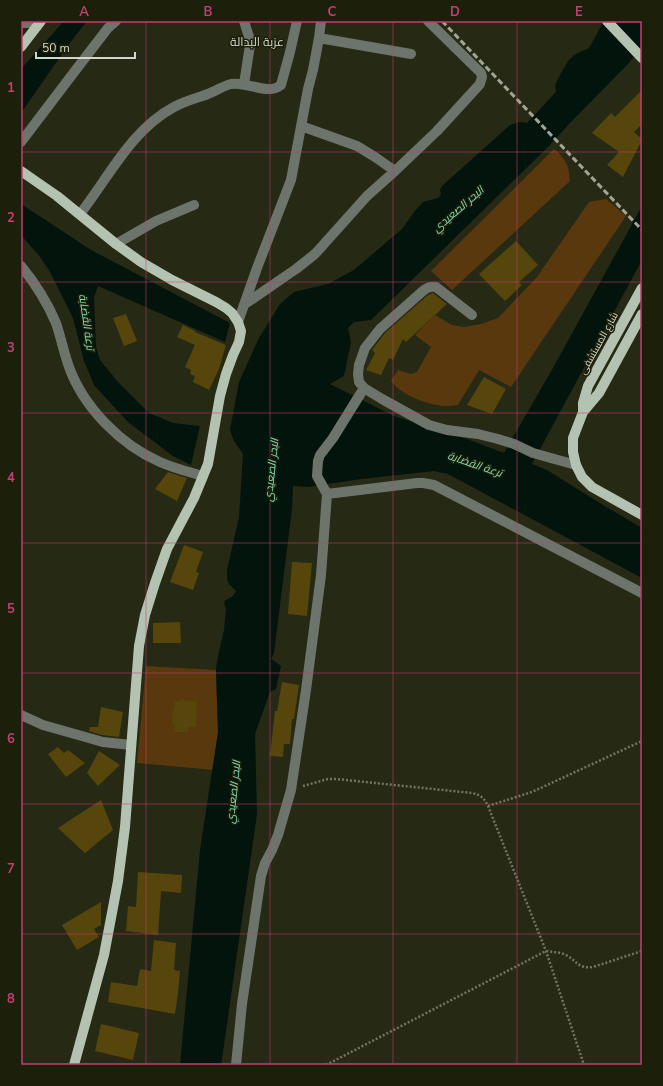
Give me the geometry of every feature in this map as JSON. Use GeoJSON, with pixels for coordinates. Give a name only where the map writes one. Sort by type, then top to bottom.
{"type":"FeatureCollection","features":[{"type":"Feature","properties":{"kind":"main road"},"geometry":{"type":"LineString","coordinates":[[607,21],[642,58]]}},
{"type":"Feature","properties":{"kind":"main road"},"geometry":{"type":"LineString","coordinates":[[21,47],[40,22]]}},
{"type":"Feature","properties":{"kind":"main road"},"geometry":{"type":"LineString","coordinates":[[21,171],[57,196],[116,244],[141,262],[226,308],[232,313],[238,322],[240,331],[239,342],[233,355],[220,396],[208,464],[194,498],[167,549],[154,583],[145,615],[139,646],[125,828],[117,888],[104,955],[74,1065]]}},
{"type":"Feature","properties":{"kind":"main road","name":"شارع المستشفى"},"geometry":{"type":"LineString","coordinates":[[642,288],[590,382],[585,395],[583,412],[573,438],[573,452],[576,465],[582,477],[592,487],[642,515]]}},
{"type":"Feature","properties":{"kind":"main road","name":"شارع المستشفى"},"geometry":{"type":"LineString","coordinates":[[583,412],[599,393],[642,314]]}},
{"type":"Feature","properties":{"kind":"street"},"geometry":{"type":"LineString","coordinates":[[21,142],[108,28],[116,21]]}},
{"type":"Feature","properties":{"kind":"street"},"geometry":{"type":"LineString","coordinates":[[244,21],[250,45],[244,84]]}},
{"type":"Feature","properties":{"kind":"street"},"geometry":{"type":"LineString","coordinates":[[80,214],[122,154],[145,128],[174,107],[224,86],[237,83],[270,90],[278,88],[281,85],[297,21]]}},
{"type":"Feature","properties":{"kind":"street"},"geometry":{"type":"LineString","coordinates":[[238,322],[274,223],[292,180],[321,21]]}},
{"type":"Feature","properties":{"kind":"street"},"geometry":{"type":"LineString","coordinates":[[244,304],[296,269],[315,254],[367,196],[396,171],[437,131],[480,84],[482,80],[481,73],[428,21]]}},
{"type":"Feature","properties":{"kind":"street"},"geometry":{"type":"LineString","coordinates":[[21,23],[40,22]]}},
{"type":"Feature","properties":{"kind":"street"},"geometry":{"type":"LineString","coordinates":[[319,38],[411,54]]}},
{"type":"Feature","properties":{"kind":"street"},"geometry":{"type":"LineString","coordinates":[[301,126],[357,146],[396,171]]}},
{"type":"Feature","properties":{"kind":"street"},"geometry":{"type":"LineString","coordinates":[[116,244],[156,221],[194,206]]}},
{"type":"Feature","properties":{"kind":"street"},"geometry":{"type":"LineString","coordinates":[[21,266],[46,302],[56,324],[70,369],[84,397],[100,418],[115,433],[138,450],[160,462],[203,476]]}},
{"type":"Feature","properties":{"kind":"street"},"geometry":{"type":"LineString","coordinates":[[472,315],[436,287],[432,286],[424,290],[380,329],[365,348],[358,365],[359,382],[364,388],[429,425],[447,430],[478,434],[514,444],[533,453],[576,465]]}},
{"type":"Feature","properties":{"kind":"street"},"geometry":{"type":"LineString","coordinates":[[236,1065],[242,1004],[261,876],[265,863],[278,835],[291,790],[306,690],[321,575],[326,494],[317,476],[318,461],[320,455],[333,438],[364,388]]}},
{"type":"Feature","properties":{"kind":"street"},"geometry":{"type":"LineString","coordinates":[[326,494],[417,483],[434,485],[642,593]]}},
{"type":"Feature","properties":{"kind":"street"},"geometry":{"type":"LineString","coordinates":[[21,715],[43,725],[77,735],[103,742],[131,745]]}},
{"type":"Feature","properties":{"kind":"path"},"geometry":{"type":"LineString","coordinates":[[488,806],[532,792],[642,741]]}},
{"type":"Feature","properties":{"kind":"path"},"geometry":{"type":"LineString","coordinates":[[291,790],[328,779],[336,779],[472,793],[479,795],[484,799],[546,952],[584,1065]]}},
{"type":"Feature","properties":{"kind":"path"},"geometry":{"type":"LineString","coordinates":[[326,1065],[546,952],[555,952],[566,955],[586,968],[642,950]]}},
{"type":"Feature","properties":{"kind":"shaded area"},"geometry":{"type":"Polygon","coordinates":[[[554,149],[566,163],[570,181],[452,290],[431,271],[554,149]]]}},
{"type":"Feature","properties":{"kind":"shaded area"},"geometry":{"type":"Polygon","coordinates":[[[606,199],[626,216],[511,387],[479,370],[458,405],[444,406],[415,398],[401,391],[391,381],[398,370],[411,374],[417,372],[431,347],[415,335],[435,315],[452,325],[464,327],[481,324],[498,318],[537,277],[589,202],[606,199]]]}},
{"type":"Feature","properties":{"kind":"shaded area"},"geometry":{"type":"Polygon","coordinates":[[[146,666],[216,670],[218,732],[214,770],[137,763],[146,666]]]}},
{"type":"Feature","properties":{"kind":"water"},"geometry":{"type":"Polygon","coordinates":[[[64,21],[87,21],[69,44],[21,113],[21,69],[64,21]]]}},
{"type":"Feature","properties":{"kind":"water"},"geometry":{"type":"Polygon","coordinates":[[[604,21],[642,21],[642,46],[628,64],[549,146],[371,320],[354,322],[348,328],[351,342],[344,376],[330,384],[394,416],[467,439],[504,453],[553,368],[642,206],[642,260],[532,464],[547,470],[642,528],[642,578],[448,474],[434,471],[361,479],[308,487],[293,486],[292,509],[274,653],[271,659],[281,666],[276,689],[270,692],[255,734],[257,814],[221,1065],[180,1065],[200,850],[218,732],[217,661],[224,630],[226,608],[224,604],[225,600],[231,597],[236,591],[228,582],[227,570],[239,517],[243,454],[234,441],[230,430],[239,382],[259,338],[280,304],[294,292],[328,284],[354,270],[402,229],[423,202],[438,198],[441,194],[440,190],[442,186],[510,125],[520,122],[527,123],[556,92],[555,85],[568,61],[574,55],[589,48],[604,21]]]}},
{"type":"Feature","properties":{"kind":"water","name":"ترعة القضابة"},"geometry":{"type":"Polygon","coordinates":[[[21,204],[91,250],[230,323],[225,342],[98,286],[94,297],[96,347],[100,360],[118,382],[149,413],[173,423],[200,426],[191,465],[173,456],[128,422],[94,385],[84,361],[73,318],[49,270],[21,235],[21,204]]]}},
{"type":"Feature","properties":{"kind":"building"},"geometry":{"type":"Polygon","coordinates":[[[642,90],[642,124],[634,132],[642,140],[623,177],[607,165],[619,152],[592,133],[611,113],[615,117],[642,90]]]}},
{"type":"Feature","properties":{"kind":"building"},"geometry":{"type":"Polygon","coordinates":[[[516,241],[538,265],[519,282],[522,285],[505,301],[479,274],[516,241]]]}},
{"type":"Feature","properties":{"kind":"building"},"geometry":{"type":"Polygon","coordinates":[[[433,293],[447,304],[406,342],[403,339],[393,360],[389,358],[381,375],[366,370],[375,353],[372,350],[385,333],[428,295],[433,293]]]}},
{"type":"Feature","properties":{"kind":"building"},"geometry":{"type":"Polygon","coordinates":[[[126,314],[137,341],[124,346],[113,318],[126,314]]]}},
{"type":"Feature","properties":{"kind":"building"},"geometry":{"type":"Polygon","coordinates":[[[183,325],[195,332],[226,345],[219,369],[209,390],[193,382],[195,376],[190,374],[191,370],[185,367],[195,345],[177,337],[183,325]]]}},
{"type":"Feature","properties":{"kind":"building"},"geometry":{"type":"Polygon","coordinates":[[[484,377],[506,389],[492,414],[467,405],[484,377]]]}},
{"type":"Feature","properties":{"kind":"building"},"geometry":{"type":"Polygon","coordinates":[[[168,472],[187,478],[177,501],[155,489],[168,472]]]}},
{"type":"Feature","properties":{"kind":"building"},"geometry":{"type":"Polygon","coordinates":[[[184,545],[203,552],[196,572],[199,573],[193,590],[170,582],[184,545]]]}},
{"type":"Feature","properties":{"kind":"building"},"geometry":{"type":"Polygon","coordinates":[[[292,562],[312,563],[307,616],[288,614],[292,562]]]}},
{"type":"Feature","properties":{"kind":"building"},"geometry":{"type":"Polygon","coordinates":[[[180,622],[181,643],[153,643],[153,623],[180,622]]]}},
{"type":"Feature","properties":{"kind":"building"},"geometry":{"type":"Polygon","coordinates":[[[282,682],[299,685],[294,719],[292,719],[290,744],[284,744],[283,757],[270,756],[275,711],[277,711],[282,682]]]}},
{"type":"Feature","properties":{"kind":"building"},"geometry":{"type":"Polygon","coordinates":[[[180,700],[197,701],[196,727],[188,727],[188,732],[174,732],[175,725],[172,725],[175,701],[180,702],[180,700]]]}},
{"type":"Feature","properties":{"kind":"building"},"geometry":{"type":"Polygon","coordinates":[[[101,707],[123,712],[119,737],[102,735],[89,731],[90,727],[98,727],[101,707]]]}},
{"type":"Feature","properties":{"kind":"building"},"geometry":{"type":"Polygon","coordinates":[[[58,747],[64,753],[68,750],[85,763],[66,777],[48,754],[58,747]]]}},
{"type":"Feature","properties":{"kind":"building"},"geometry":{"type":"Polygon","coordinates":[[[99,751],[120,765],[98,786],[87,773],[99,751]]]}},
{"type":"Feature","properties":{"kind":"building"},"geometry":{"type":"Polygon","coordinates":[[[101,800],[113,830],[85,853],[58,828],[101,800]]]}},
{"type":"Feature","properties":{"kind":"building"},"geometry":{"type":"Polygon","coordinates":[[[138,872],[182,875],[181,893],[161,891],[158,935],[126,931],[128,906],[136,907],[138,872]]]}},
{"type":"Feature","properties":{"kind":"building"},"geometry":{"type":"Polygon","coordinates":[[[101,902],[101,925],[94,929],[99,937],[77,950],[62,925],[101,902]]]}},
{"type":"Feature","properties":{"kind":"building"},"geometry":{"type":"Polygon","coordinates":[[[154,940],[176,943],[174,970],[180,971],[175,1014],[108,1002],[111,982],[137,986],[140,969],[151,971],[154,940]]]}},
{"type":"Feature","properties":{"kind":"building"},"geometry":{"type":"Polygon","coordinates":[[[101,1024],[139,1033],[133,1060],[95,1051],[101,1024]]]}},
{"type":"Feature","properties":{"kind":"railway"},"geometry":{"type":"LineString","coordinates":[[442,21],[642,230]]}},
{"type":"Feature","properties":{"kind":"district","name":"عزبة البدالة"},"geometry":{"type":"Point","coordinates":[257,42]}},
{"type":"Feature","properties":{"kind":"water label","name":"البحر الصعيدي"},"geometry":{"type":"Point","coordinates":[458,209]}},
{"type":"Feature","properties":{"kind":"water label","name":"البحر الصعيدي"},"geometry":{"type":"Point","coordinates":[271,470]}},
{"type":"Feature","properties":{"kind":"water label","name":"البحر الصعيدي"},"geometry":{"type":"Point","coordinates":[233,792]}}]}
